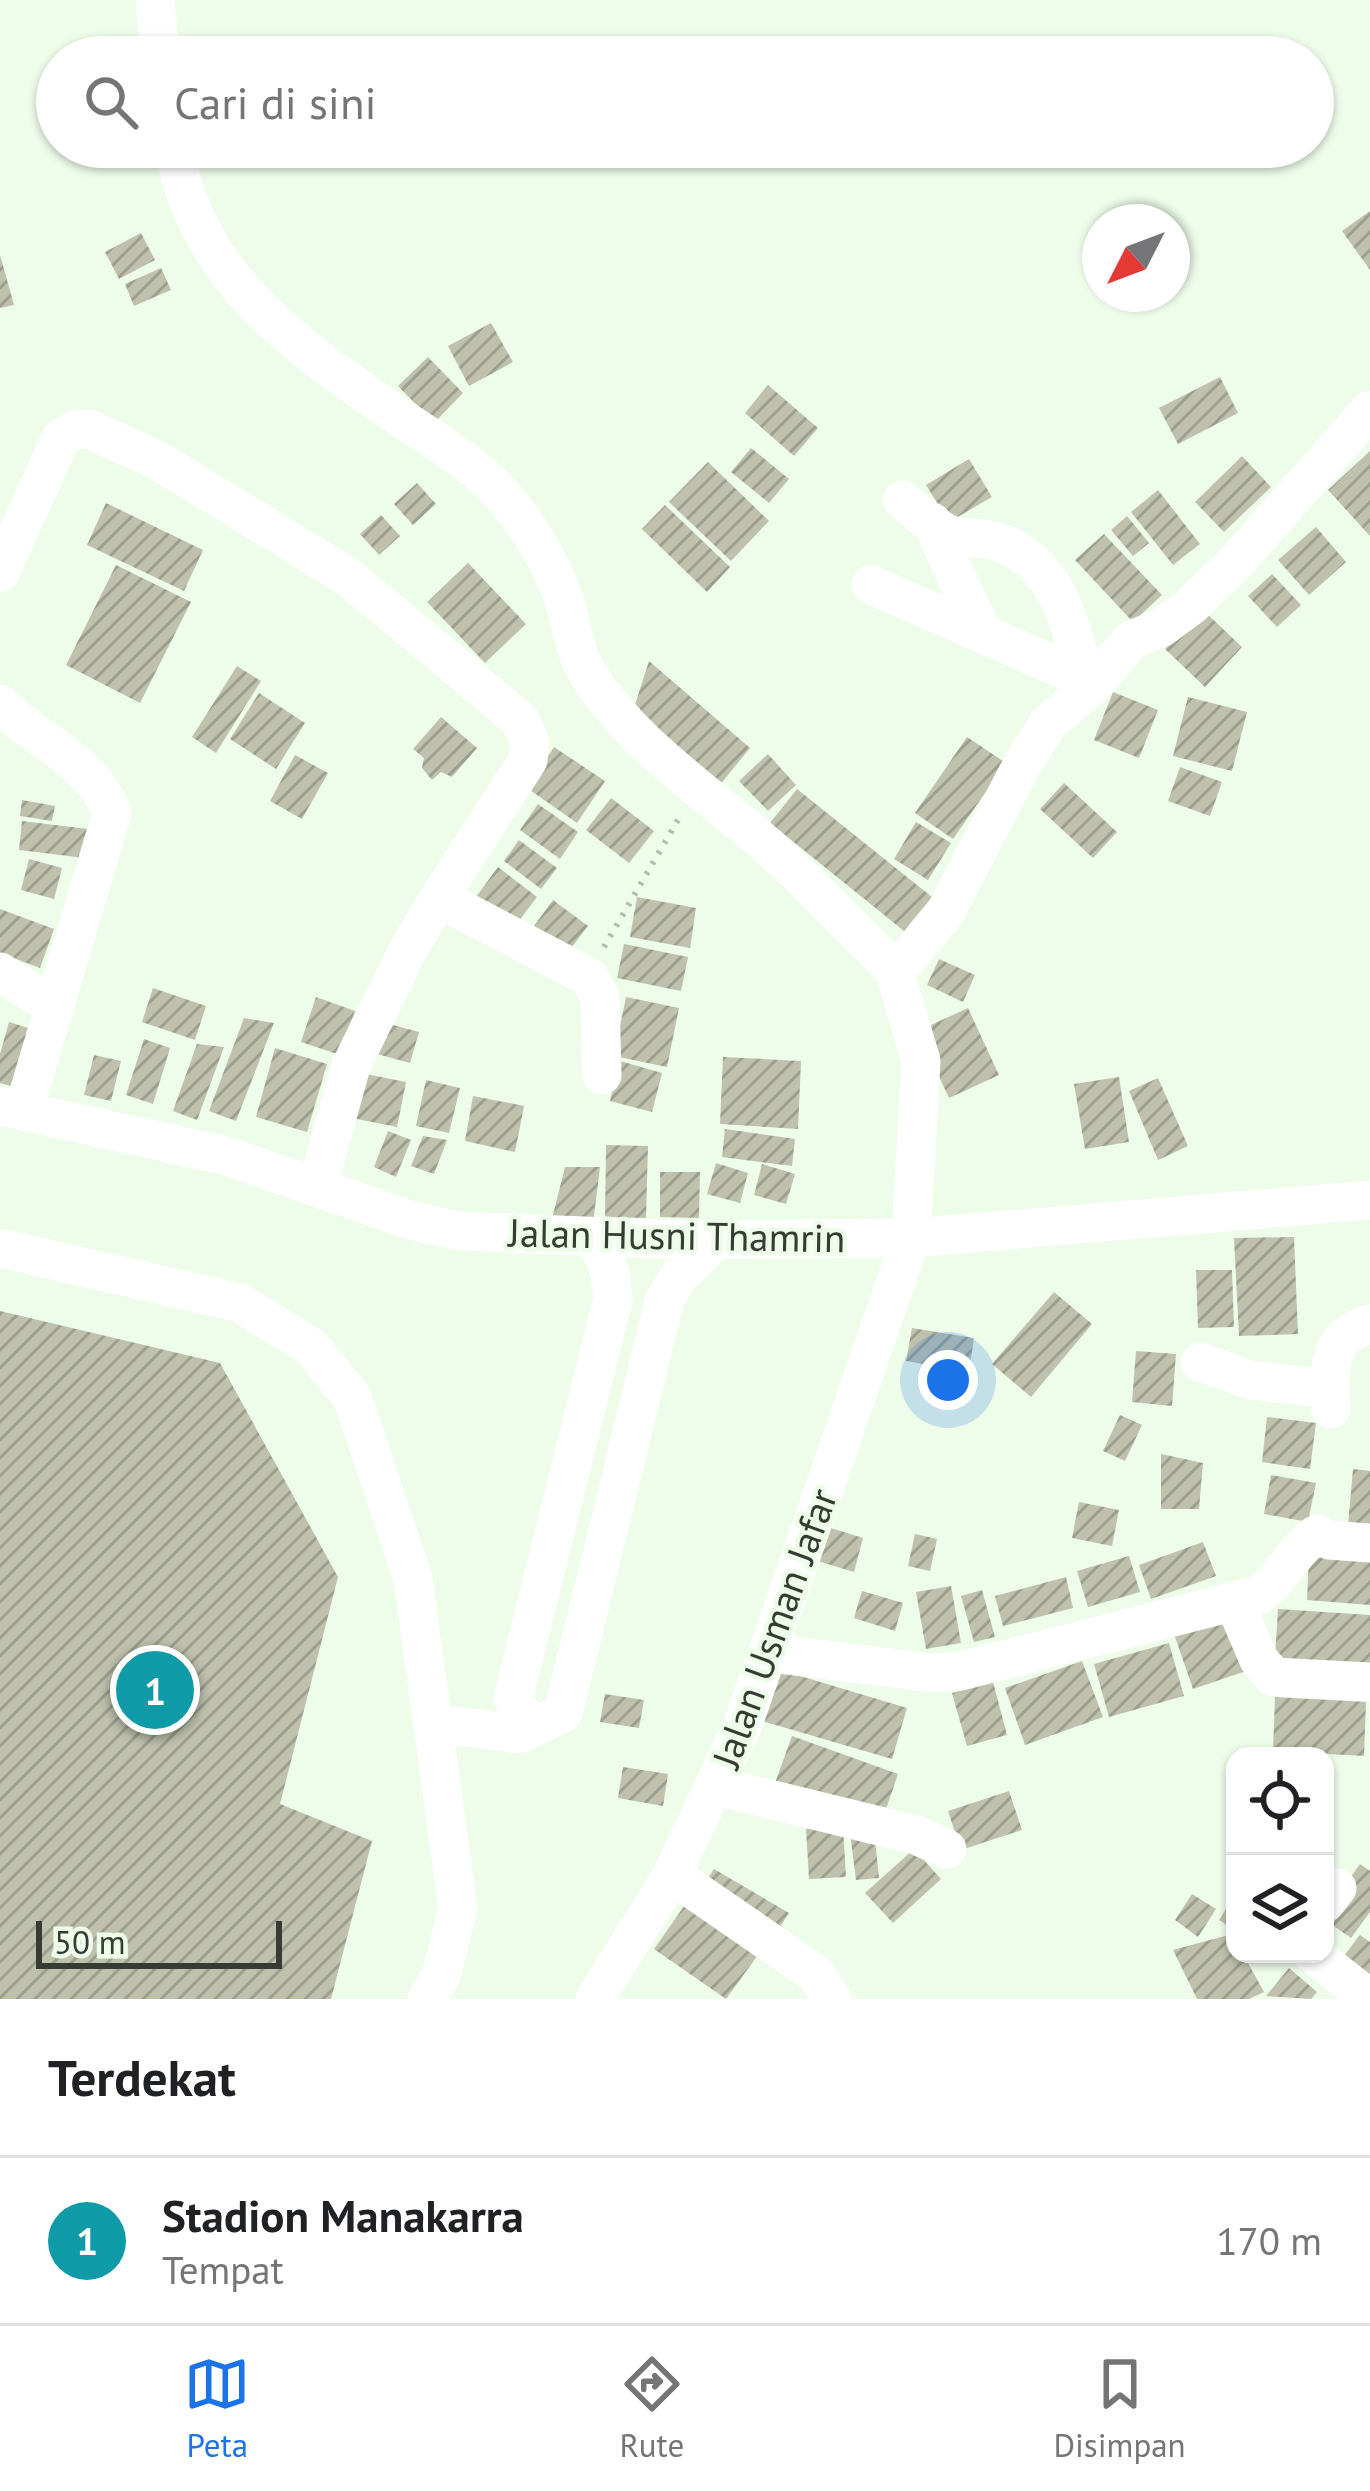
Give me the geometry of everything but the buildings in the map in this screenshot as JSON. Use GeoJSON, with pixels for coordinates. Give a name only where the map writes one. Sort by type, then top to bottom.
{"type":"FeatureCollection","features":[{"type":"Feature","properties":{"kind":"street"},"geometry":{"type":"LineString","coordinates":[[155,0],[158,36]]}},
{"type":"Feature","properties":{"kind":"street"},"geometry":{"type":"LineString","coordinates":[[177,168],[202,227],[241,288],[282,333],[453,452],[502,495],[559,586],[586,672],[647,745],[778,855],[895,973],[945,913],[1048,724],[1131,640],[1161,628],[1192,605],[1370,410]]}},
{"type":"Feature","properties":{"kind":"street"},"geometry":{"type":"LineString","coordinates":[[0,573],[61,438],[89,429],[157,460],[347,576],[519,719],[530,742],[528,760],[407,952],[351,1066],[318,1185]]}},
{"type":"Feature","properties":{"kind":"street"},"geometry":{"type":"LineString","coordinates":[[986,636],[960,593],[952,564],[917,511],[951,536],[996,541],[1047,576],[1090,680]]}},
{"type":"Feature","properties":{"kind":"street"},"geometry":{"type":"LineString","coordinates":[[871,585],[1090,680]]}},
{"type":"Feature","properties":{"kind":"street"},"geometry":{"type":"LineString","coordinates":[[0,704],[20,724],[87,771],[106,795],[112,813],[55,1007],[12,1108]]}},
{"type":"Feature","properties":{"kind":"street"},"geometry":{"type":"LineString","coordinates":[[440,898],[589,976],[599,997],[602,1075]]}},
{"type":"Feature","properties":{"kind":"street"},"geometry":{"type":"LineString","coordinates":[[0,972],[55,1007]]}},
{"type":"Feature","properties":{"kind":"street","name":"Jalan Usman Jafar"},"geometry":{"type":"LineString","coordinates":[[595,1999],[672,1875],[716,1786],[770,1654],[910,1238],[920,1061],[895,973]]}},
{"type":"Feature","properties":{"kind":"street","name":"Jalan Husni Thamrin"},"geometry":{"type":"LineString","coordinates":[[12,1108],[227,1156],[413,1221],[460,1231],[715,1240],[910,1238],[1370,1201]]}},
{"type":"Feature","properties":{"kind":"street"},"geometry":{"type":"LineString","coordinates":[[531,1729],[513,1699],[613,1299],[610,1272],[595,1237]]}},
{"type":"Feature","properties":{"kind":"street"},"geometry":{"type":"LineString","coordinates":[[433,1723],[519,1734],[563,1713],[665,1298],[715,1240]]}},
{"type":"Feature","properties":{"kind":"street"},"geometry":{"type":"LineString","coordinates":[[0,1248],[240,1303],[310,1346],[352,1396],[413,1578],[458,1909],[441,1976],[427,1999]]}},
{"type":"Feature","properties":{"kind":"street"},"geometry":{"type":"LineString","coordinates":[[1199,1362],[1330,1399],[1331,1354],[1343,1335],[1370,1324]]}},
{"type":"Feature","properties":{"kind":"street"},"geometry":{"type":"LineString","coordinates":[[770,1654],[933,1673],[960,1671],[1259,1595],[1274,1585],[1301,1544],[1317,1534],[1329,1540],[1370,1543]]}},
{"type":"Feature","properties":{"kind":"street"},"geometry":{"type":"LineString","coordinates":[[1235,1604],[1258,1660],[1274,1677],[1370,1682]]}},
{"type":"Feature","properties":{"kind":"street"},"geometry":{"type":"LineString","coordinates":[[716,1786],[916,1835],[947,1849]]}},
{"type":"Feature","properties":{"kind":"street"},"geometry":{"type":"LineString","coordinates":[[672,1875],[816,1974],[832,1999]]}},
{"type":"Feature","properties":{"kind":"street"},"geometry":{"type":"LineString","coordinates":[[1324,1963],[1370,1999]]}},
{"type":"Feature","properties":{"kind":"path"},"geometry":{"type":"LineString","coordinates":[[589,976],[701,789]]}},
{"type":"Feature","properties":{"kind":"place","name":"Stadion Manakarra"},"geometry":{"type":"Point","coordinates":[155,1690]}}]}
